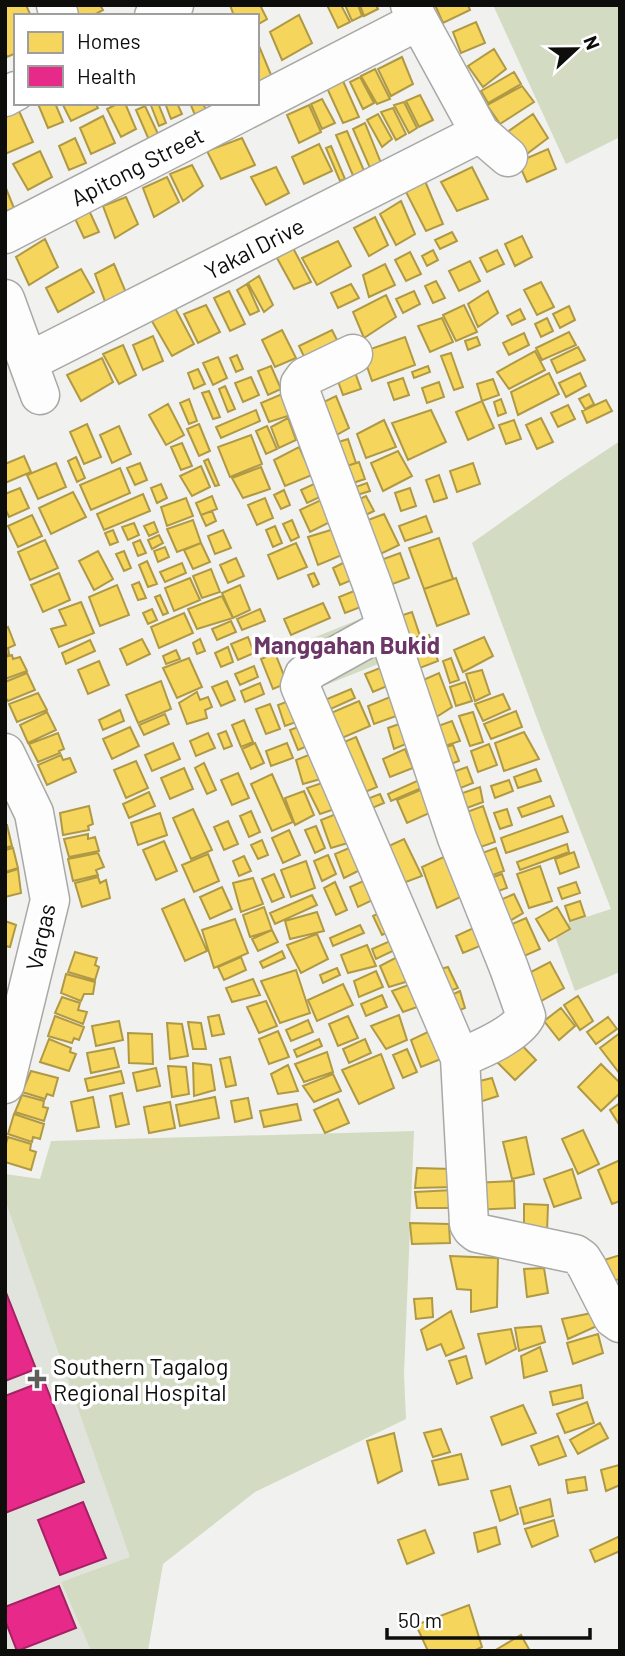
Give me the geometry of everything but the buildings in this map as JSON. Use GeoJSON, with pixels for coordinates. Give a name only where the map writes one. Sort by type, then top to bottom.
{"type":"FeatureCollection","features":[{"type":"Feature","properties":{"kind":"street"},"geometry":{"type":"LineString","coordinates":[[158,14],[174,5]]}},
{"type":"Feature","properties":{"kind":"street","name":"Yakal Drive"},"geometry":{"type":"LineString","coordinates":[[5,299],[34,379],[494,145],[414,13]]}},
{"type":"Feature","properties":{"kind":"street","name":"Apitong Street"},"geometry":{"type":"LineString","coordinates":[[259,97],[414,13]]}},
{"type":"Feature","properties":{"kind":"street","name":"Apitong Street"},"geometry":{"type":"LineString","coordinates":[[5,234],[244,105]]}},
{"type":"Feature","properties":{"kind":"street"},"geometry":{"type":"LineString","coordinates":[[353,354],[305,377],[300,384],[300,391],[373,587],[457,838],[526,1016],[522,1023],[490,1045],[460,1058]]}},
{"type":"Feature","properties":{"kind":"street"},"geometry":{"type":"LineString","coordinates":[[386,628],[312,669],[304,676],[300,686],[460,1058],[469,1224],[477,1233],[575,1254],[587,1267],[616,1321]]}},
{"type":"Feature","properties":{"kind":"street","name":"Vargas"},"geometry":{"type":"LineString","coordinates":[[5,752],[34,813],[50,900],[5,1084]]}},
{"type":"Feature","properties":{"kind":"shaded area","name":"Southern Tagalog Regional Hospital"},"geometry":{"type":"Polygon","coordinates":[[[5,1200],[131,1558],[61,1582],[91,1651],[5,1651],[5,1200]]]}},
{"type":"Feature","properties":{"kind":"green space"},"geometry":{"type":"Polygon","coordinates":[[[493,5],[620,5],[620,137],[566,164],[493,5]]]}},
{"type":"Feature","properties":{"kind":"green space"},"geometry":{"type":"Polygon","coordinates":[[[620,441],[620,972],[575,991],[552,928],[611,909],[472,543],[620,441]]]}},
{"type":"Feature","properties":{"kind":"green space"},"geometry":{"type":"Polygon","coordinates":[[[370,615],[388,660],[311,691],[293,646],[370,615]]]}},
{"type":"Feature","properties":{"kind":"green space"},"geometry":{"type":"Polygon","coordinates":[[[414,1131],[404,1374],[406,1419],[255,1492],[163,1564],[148,1651],[91,1651],[61,1582],[130,1557],[5,1200],[5,1174],[40,1179],[51,1141],[414,1131]]]}},
{"type":"Feature","properties":{"kind":"place","name":"Southern Tagalog Regional Hospital"},"geometry":{"type":"Point","coordinates":[37,1379]}},
{"type":"Feature","properties":{"kind":"district","name":"Manggahan Bukid"},"geometry":{"type":"Point","coordinates":[347,644]}}]}
